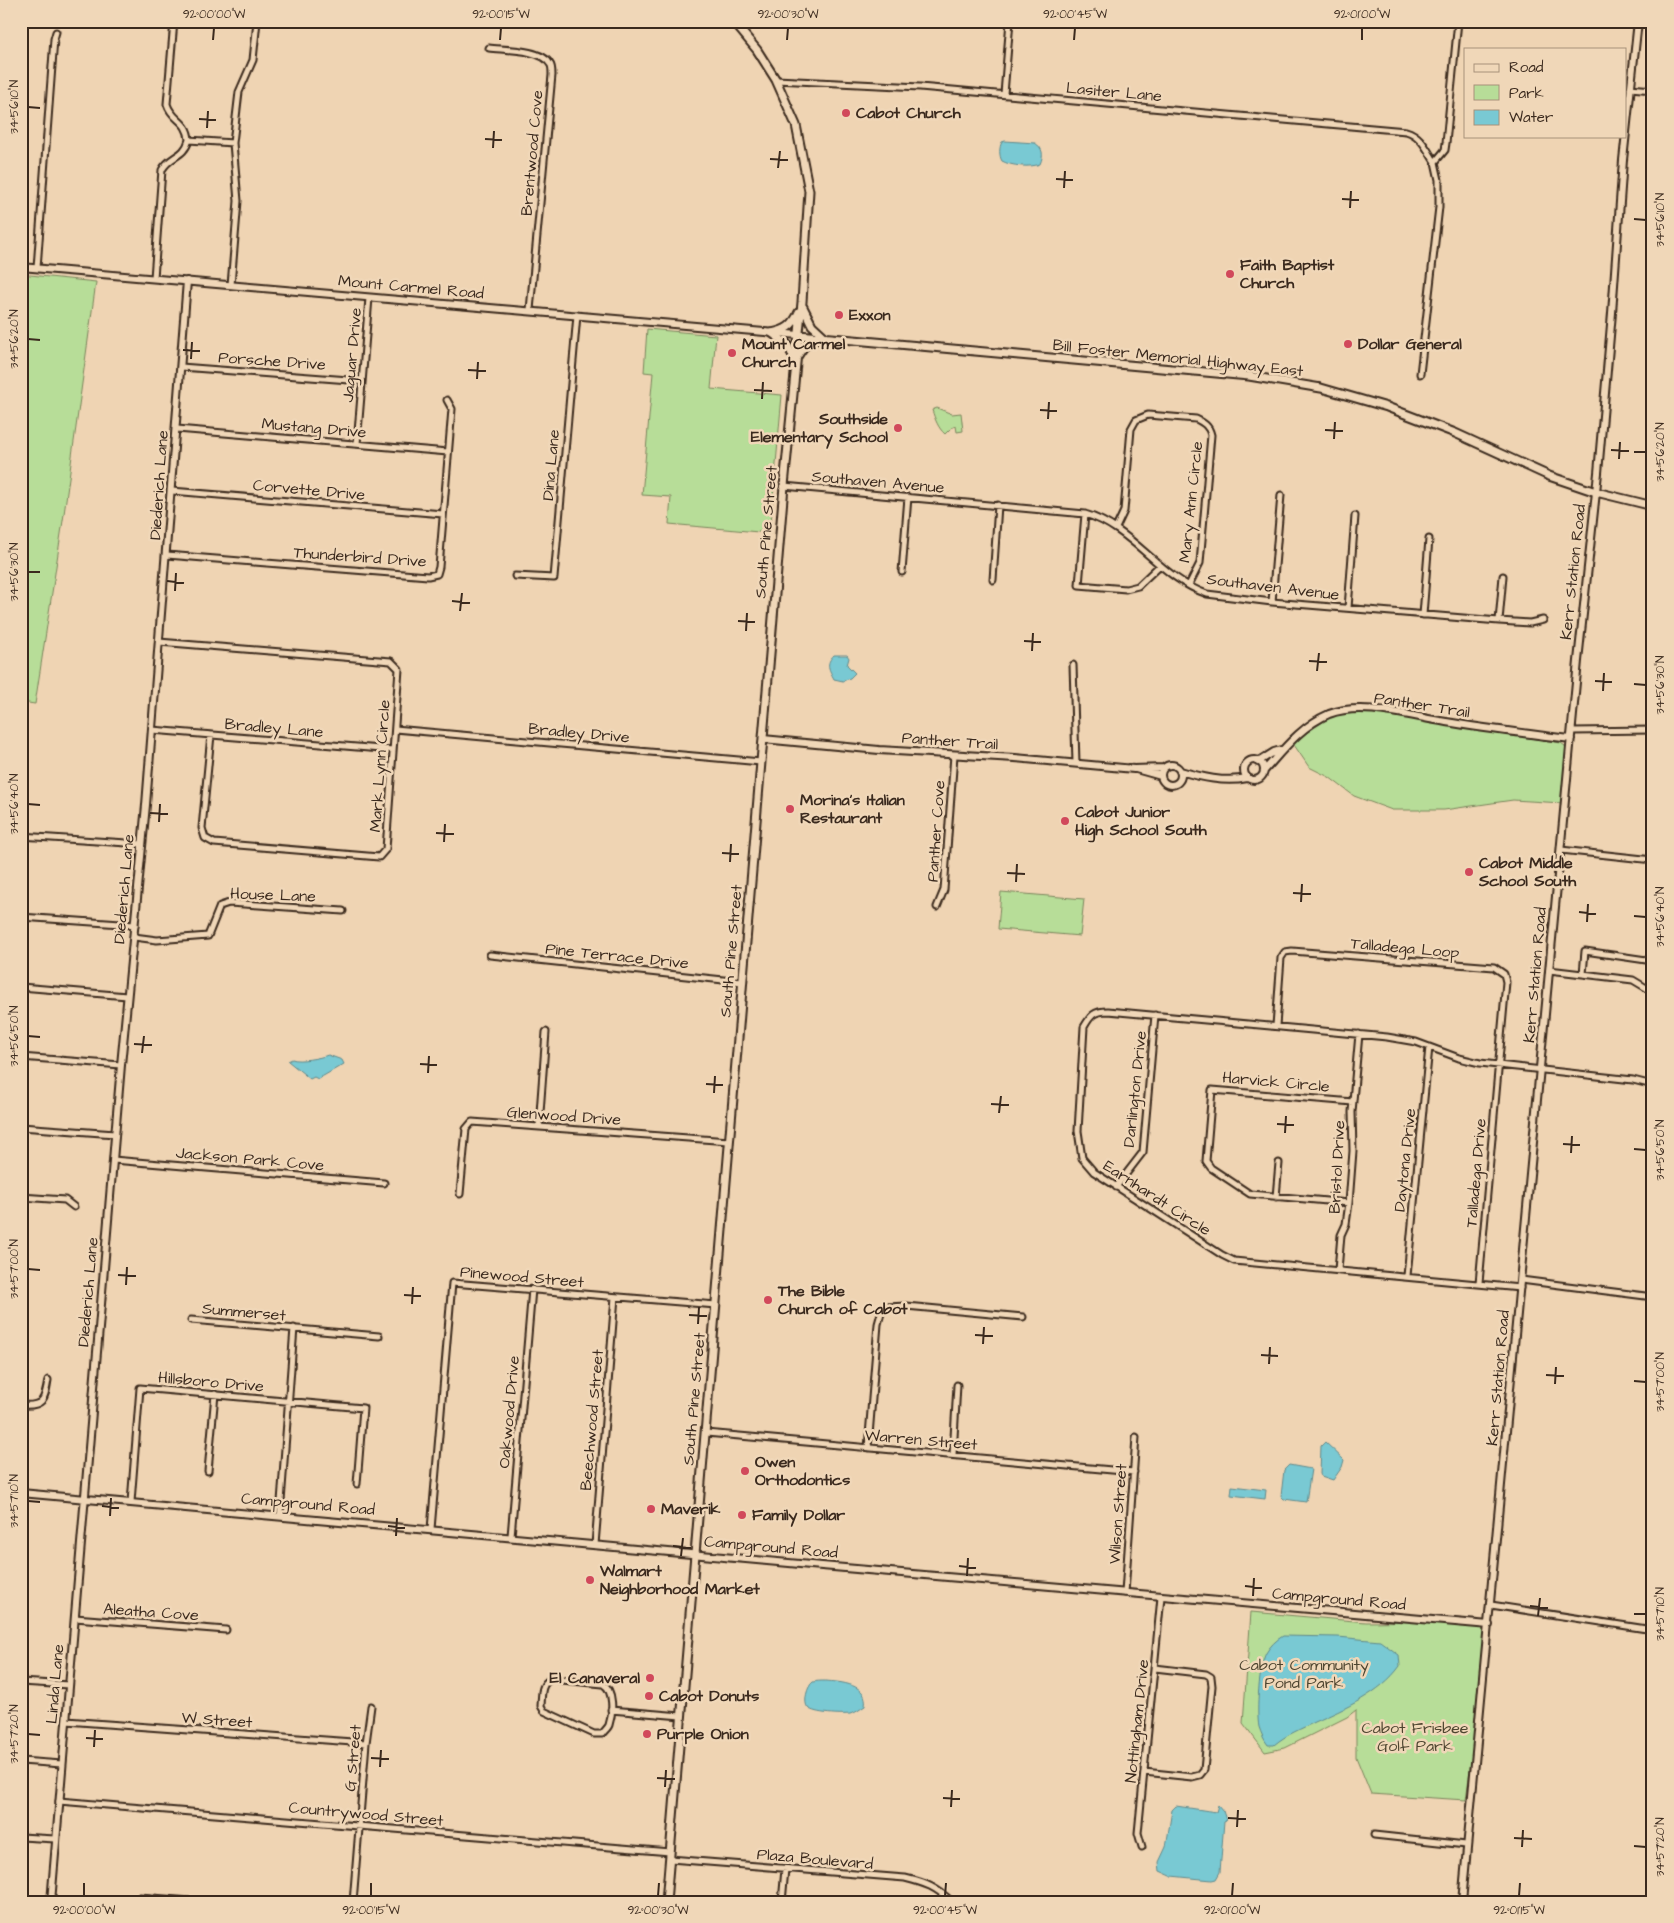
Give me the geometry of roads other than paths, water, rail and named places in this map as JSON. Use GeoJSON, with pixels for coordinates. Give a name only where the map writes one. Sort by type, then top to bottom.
{"type":"FeatureCollection","features":[{"type":"Feature","properties":{"kind":"main road","name":"South Pine Street"},"geometry":{"type":"LineString","coordinates":[[666,1902],[694,1554],[706,1433],[728,1142],[795,360],[802,305],[809,191],[796,125],[776,80],[757,50],[733,21]]}},
{"type":"Feature","properties":{"kind":"main road"},"geometry":{"type":"LineString","coordinates":[[772,333],[783,331],[790,326],[802,305]]}},
{"type":"Feature","properties":{"kind":"main road"},"geometry":{"type":"LineString","coordinates":[[802,305],[810,322],[826,338]]}},
{"type":"Feature","properties":{"kind":"main road"},"geometry":{"type":"LineString","coordinates":[[772,333],[787,344],[795,360],[805,345],[812,340],[826,338]]}},
{"type":"Feature","properties":{"kind":"main road","name":"Bill Foster Memorial Highway East"},"geometry":{"type":"LineString","coordinates":[[798,335],[1249,376],[1321,388],[1387,407],[1454,433],[1549,476],[1596,492],[1653,506]]}},
{"type":"Feature","properties":{"kind":"street"},"geometry":{"type":"LineString","coordinates":[[154,278],[162,170],[166,162],[183,153],[189,140],[186,128],[170,112],[167,104],[174,21]]}},
{"type":"Feature","properties":{"kind":"street"},"geometry":{"type":"LineString","coordinates":[[231,285],[238,201],[233,143],[239,92],[253,60],[257,21]]}},
{"type":"Feature","properties":{"kind":"street"},"geometry":{"type":"LineString","coordinates":[[1004,94],[1010,21]]}},
{"type":"Feature","properties":{"kind":"street"},"geometry":{"type":"LineString","coordinates":[[1420,374],[1439,207],[1439,180],[1435,162],[1445,150],[1458,21]]}},
{"type":"Feature","properties":{"kind":"street","name":"Kerr Station Road"},"geometry":{"type":"LineString","coordinates":[[1626,136],[1638,21]]}},
{"type":"Feature","properties":{"kind":"street"},"geometry":{"type":"LineString","coordinates":[[37,268],[56,32]]}},
{"type":"Feature","properties":{"kind":"street","name":"Brentwood Cove"},"geometry":{"type":"LineString","coordinates":[[489,48],[534,53],[543,56],[551,64],[552,75],[530,310]]}},
{"type":"Feature","properties":{"kind":"street","name":"Lasiter Lane"},"geometry":{"type":"LineString","coordinates":[[776,80],[913,86],[1406,132],[1414,133],[1435,162]]}},
{"type":"Feature","properties":{"kind":"street"},"geometry":{"type":"LineString","coordinates":[[1630,88],[1653,90]]}},
{"type":"Feature","properties":{"kind":"street","name":"Kerr Station Road"},"geometry":{"type":"LineString","coordinates":[[1462,1902],[1571,735],[1596,492],[1626,138]]}},
{"type":"Feature","properties":{"kind":"street"},"geometry":{"type":"LineString","coordinates":[[189,140],[233,143]]}},
{"type":"Feature","properties":{"kind":"street","name":"Mount Carmel Road"},"geometry":{"type":"LineString","coordinates":[[21,267],[370,298],[530,310],[798,335]]}},
{"type":"Feature","properties":{"kind":"street","name":"Diederich Lane"},"geometry":{"type":"LineString","coordinates":[[84,1498],[167,555],[188,281]]}},
{"type":"Feature","properties":{"kind":"street","name":"Jaguar Drive"},"geometry":{"type":"LineString","coordinates":[[357,444],[370,298]]}},
{"type":"Feature","properties":{"kind":"street","name":"Dina Lane"},"geometry":{"type":"LineString","coordinates":[[515,576],[554,578],[577,315]]}},
{"type":"Feature","properties":{"kind":"street","name":"Porsche Drive"},"geometry":{"type":"LineString","coordinates":[[181,366],[362,381]]}},
{"type":"Feature","properties":{"kind":"street","name":"Thunderbird Drive"},"geometry":{"type":"LineString","coordinates":[[167,555],[428,576],[436,574],[439,567],[452,409],[447,400]]}},
{"type":"Feature","properties":{"kind":"street","name":"Mary Ann Circle"},"geometry":{"type":"LineString","coordinates":[[1116,528],[1124,511],[1131,429],[1136,420],[1148,415],[1196,419],[1203,422],[1208,426],[1211,435],[1200,563],[1189,585]]}},
{"type":"Feature","properties":{"kind":"street","name":"Mustang Drive"},"geometry":{"type":"LineString","coordinates":[[177,429],[448,452]]}},
{"type":"Feature","properties":{"kind":"street","name":"Southaven Avenue"},"geometry":{"type":"LineString","coordinates":[[784,486],[1085,514],[1098,518],[1116,528],[1160,565],[1189,585],[1208,594],[1272,602],[1499,621],[1530,623],[1543,620]]}},
{"type":"Feature","properties":{"kind":"street","name":"Corvette Drive"},"geometry":{"type":"LineString","coordinates":[[172,491],[443,514]]}},
{"type":"Feature","properties":{"kind":"street"},"geometry":{"type":"LineString","coordinates":[[1272,602],[1281,495]]}},
{"type":"Feature","properties":{"kind":"street"},"geometry":{"type":"LineString","coordinates":[[902,572],[908,497]]}},
{"type":"Feature","properties":{"kind":"street"},"geometry":{"type":"LineString","coordinates":[[993,580],[998,505]]}},
{"type":"Feature","properties":{"kind":"street"},"geometry":{"type":"LineString","coordinates":[[1085,514],[1078,585],[1126,589],[1138,586],[1160,565]]}},
{"type":"Feature","properties":{"kind":"street"},"geometry":{"type":"LineString","coordinates":[[1348,608],[1355,516]]}},
{"type":"Feature","properties":{"kind":"street"},"geometry":{"type":"LineString","coordinates":[[1423,615],[1429,539]]}},
{"type":"Feature","properties":{"kind":"street"},"geometry":{"type":"LineString","coordinates":[[1499,621],[1503,576]]}},
{"type":"Feature","properties":{"kind":"street","name":"Mark Lynn Circle"},"geometry":{"type":"LineString","coordinates":[[159,642],[391,660],[399,669],[386,849],[379,857],[223,844],[214,843],[204,838],[202,828],[211,735]]}},
{"type":"Feature","properties":{"kind":"street"},"geometry":{"type":"LineString","coordinates":[[1073,665],[1076,764]]}},
{"type":"Feature","properties":{"kind":"street","name":"Panther Trail"},"geometry":{"type":"LineString","coordinates":[[1264,771],[1281,750],[1304,729],[1329,714],[1349,710],[1374,710],[1446,722],[1571,735]]}},
{"type":"Feature","properties":{"kind":"street","name":"Bradley Drive"},"geometry":{"type":"LineString","coordinates":[[395,729],[761,762]]}},
{"type":"Feature","properties":{"kind":"street","name":"Bradley Lane"},"geometry":{"type":"LineString","coordinates":[[152,730],[393,750]]}},
{"type":"Feature","properties":{"kind":"street"},"geometry":{"type":"LineString","coordinates":[[1571,735],[1653,730]]}},
{"type":"Feature","properties":{"kind":"street","name":"Panther Trail"},"geometry":{"type":"LineString","coordinates":[[763,739],[1134,769],[1164,768]]}},
{"type":"Feature","properties":{"kind":"street","name":"Panther Trail"},"geometry":{"type":"LineString","coordinates":[[1258,762],[1281,750]]}},
{"type":"Feature","properties":{"kind":"street","name":"Panther Cove"},"geometry":{"type":"LineString","coordinates":[[937,907],[944,890],[954,755]]}},
{"type":"Feature","properties":{"kind":"street"},"geometry":{"type":"LineString","coordinates":[[1180,771],[1179,779],[1176,783],[1165,783],[1161,776],[1164,768],[1169,766],[1174,766],[1180,771],[1197,776],[1227,780],[1247,778],[1257,780],[1264,771],[1258,762],[1250,761],[1244,770],[1227,780]]}},
{"type":"Feature","properties":{"kind":"street","name":"Panther Trail"},"geometry":{"type":"LineString","coordinates":[[1134,769],[1161,776]]}},
{"type":"Feature","properties":{"kind":"street"},"geometry":{"type":"LineString","coordinates":[[1244,770],[1247,778]]}},
{"type":"Feature","properties":{"kind":"street"},"geometry":{"type":"LineString","coordinates":[[1179,779],[1197,776]]}},
{"type":"Feature","properties":{"kind":"street"},"geometry":{"type":"LineString","coordinates":[[21,836],[142,844]]}},
{"type":"Feature","properties":{"kind":"street"},"geometry":{"type":"LineString","coordinates":[[1561,850],[1653,860]]}},
{"type":"Feature","properties":{"kind":"street","name":"House Lane"},"geometry":{"type":"LineString","coordinates":[[134,937],[157,940],[208,936],[220,906],[230,903],[343,911]]}},
{"type":"Feature","properties":{"kind":"street"},"geometry":{"type":"LineString","coordinates":[[21,916],[135,925]]}},
{"type":"Feature","properties":{"kind":"street"},"geometry":{"type":"LineString","coordinates":[[1583,974],[1586,951],[1653,961]]}},
{"type":"Feature","properties":{"kind":"street","name":"Talladega Loop"},"geometry":{"type":"LineString","coordinates":[[1276,1026],[1281,958],[1285,952],[1494,967],[1504,974],[1506,982],[1498,1065]]}},
{"type":"Feature","properties":{"kind":"street","name":"Pine Terrace Drive"},"geometry":{"type":"LineString","coordinates":[[490,955],[742,982]]}},
{"type":"Feature","properties":{"kind":"street"},"geometry":{"type":"LineString","coordinates":[[1549,970],[1633,980],[1653,992]]}},
{"type":"Feature","properties":{"kind":"street"},"geometry":{"type":"LineString","coordinates":[[21,987],[127,996]]}},
{"type":"Feature","properties":{"kind":"street","name":"Earnhardt Circle"},"geometry":{"type":"LineString","coordinates":[[1520,1288],[1234,1261],[1116,1187],[1094,1172],[1082,1158],[1079,1147],[1078,1131],[1084,1027],[1090,1015],[1098,1011],[1155,1015],[1359,1034],[1416,1042],[1480,1064],[1633,1080],[1653,1085]]}},
{"type":"Feature","properties":{"kind":"street","name":"Darlington Drive"},"geometry":{"type":"LineString","coordinates":[[1116,1187],[1143,1152],[1155,1015]]}},
{"type":"Feature","properties":{"kind":"street"},"geometry":{"type":"LineString","coordinates":[[539,1126],[546,1032]]}},
{"type":"Feature","properties":{"kind":"street","name":"Bristol Drive"},"geometry":{"type":"LineString","coordinates":[[1338,1270],[1342,1234],[1346,1224],[1353,1151],[1353,1102],[1359,1034]]}},
{"type":"Feature","properties":{"kind":"street","name":"Daytona Drive"},"geometry":{"type":"LineString","coordinates":[[1407,1276],[1429,1047]]}},
{"type":"Feature","properties":{"kind":"street"},"geometry":{"type":"LineString","coordinates":[[21,1056],[121,1065]]}},
{"type":"Feature","properties":{"kind":"street","name":"Talladega Drive"},"geometry":{"type":"LineString","coordinates":[[1479,1283],[1498,1065]]}},
{"type":"Feature","properties":{"kind":"street","name":"Harvick Circle"},"geometry":{"type":"LineString","coordinates":[[1348,1203],[1250,1194],[1208,1165],[1206,1161],[1212,1090],[1353,1102]]}},
{"type":"Feature","properties":{"kind":"street","name":"Glenwood Drive"},"geometry":{"type":"LineString","coordinates":[[460,1194],[466,1128],[470,1123],[474,1122],[728,1142]]}},
{"type":"Feature","properties":{"kind":"street"},"geometry":{"type":"LineString","coordinates":[[21,1127],[115,1134]]}},
{"type":"Feature","properties":{"kind":"street","name":"Jackson Park Cove"},"geometry":{"type":"LineString","coordinates":[[113,1160],[384,1183]]}},
{"type":"Feature","properties":{"kind":"street"},"geometry":{"type":"LineString","coordinates":[[1276,1197],[1279,1163]]}},
{"type":"Feature","properties":{"kind":"street"},"geometry":{"type":"LineString","coordinates":[[21,1197],[65,1200],[74,1206]]}},
{"type":"Feature","properties":{"kind":"street"},"geometry":{"type":"LineString","coordinates":[[1521,1280],[1653,1297]]}},
{"type":"Feature","properties":{"kind":"street","name":"Pinewood Street"},"geometry":{"type":"LineString","coordinates":[[431,1529],[452,1283],[716,1305]]}},
{"type":"Feature","properties":{"kind":"street","name":"Oakwood Drive"},"geometry":{"type":"LineString","coordinates":[[511,1536],[532,1289]]}},
{"type":"Feature","properties":{"kind":"street","name":"Beechwood Street"},"geometry":{"type":"LineString","coordinates":[[595,1545],[615,1297]]}},
{"type":"Feature","properties":{"kind":"street"},"geometry":{"type":"LineString","coordinates":[[868,1448],[878,1324],[881,1313],[887,1307],[906,1306],[1023,1317]]}},
{"type":"Feature","properties":{"kind":"street","name":"Summerset"},"geometry":{"type":"LineString","coordinates":[[191,1320],[378,1336]]}},
{"type":"Feature","properties":{"kind":"street","name":"Summerset"},"geometry":{"type":"LineString","coordinates":[[280,1515],[294,1328]]}},
{"type":"Feature","properties":{"kind":"street"},"geometry":{"type":"LineString","coordinates":[[21,1405],[32,1406],[41,1403],[46,1396],[48,1380]]}},
{"type":"Feature","properties":{"kind":"street"},"geometry":{"type":"LineString","coordinates":[[953,1455],[957,1385]]}},
{"type":"Feature","properties":{"kind":"street","name":"Hillsboro Drive"},"geometry":{"type":"LineString","coordinates":[[132,1502],[140,1388],[363,1408],[357,1484]]}},
{"type":"Feature","properties":{"kind":"street"},"geometry":{"type":"LineString","coordinates":[[208,1470],[215,1394]]}},
{"type":"Feature","properties":{"kind":"street","name":"Warren Street"},"geometry":{"type":"LineString","coordinates":[[706,1433],[1134,1472]]}},
{"type":"Feature","properties":{"kind":"street","name":"Wilson Street"},"geometry":{"type":"LineString","coordinates":[[1125,1593],[1136,1437]]}},
{"type":"Feature","properties":{"kind":"street","name":"Campground Road"},"geometry":{"type":"LineString","coordinates":[[21,1493],[511,1536],[1125,1593],[1161,1598],[1489,1625]]}},
{"type":"Feature","properties":{"kind":"street","name":"Linda Lane"},"geometry":{"type":"LineString","coordinates":[[51,1902],[84,1498]]}},
{"type":"Feature","properties":{"kind":"street","name":"Nottingham Drive"},"geometry":{"type":"LineString","coordinates":[[1142,1847],[1138,1833],[1161,1598]]}},
{"type":"Feature","properties":{"kind":"street"},"geometry":{"type":"LineString","coordinates":[[1491,1605],[1653,1630]]}},
{"type":"Feature","properties":{"kind":"street","name":"Aleatha Cove"},"geometry":{"type":"LineString","coordinates":[[75,1618],[226,1630]]}},
{"type":"Feature","properties":{"kind":"street"},"geometry":{"type":"LineString","coordinates":[[1144,1772],[1192,1776],[1200,1775],[1204,1770],[1212,1686],[1211,1677],[1206,1674],[1154,1668]]}},
{"type":"Feature","properties":{"kind":"street"},"geometry":{"type":"LineString","coordinates":[[551,1679],[603,1684],[607,1686],[611,1693],[611,1710],[609,1726],[602,1734],[594,1734],[544,1710],[541,1706],[542,1686],[551,1679]]}},
{"type":"Feature","properties":{"kind":"street"},"geometry":{"type":"LineString","coordinates":[[21,1682],[69,1686]]}},
{"type":"Feature","properties":{"kind":"street","name":"G Street"},"geometry":{"type":"LineString","coordinates":[[354,1902],[366,1743],[371,1706]]}},
{"type":"Feature","properties":{"kind":"street"},"geometry":{"type":"LineString","coordinates":[[611,1710],[681,1716]]}},
{"type":"Feature","properties":{"kind":"street","name":"W Street"},"geometry":{"type":"LineString","coordinates":[[66,1721],[366,1743]]}},
{"type":"Feature","properties":{"kind":"street"},"geometry":{"type":"LineString","coordinates":[[21,1761],[62,1764]]}},
{"type":"Feature","properties":{"kind":"street","name":"Countrywood Street"},"geometry":{"type":"LineString","coordinates":[[59,1801],[670,1855]]}},
{"type":"Feature","properties":{"kind":"street"},"geometry":{"type":"LineString","coordinates":[[1374,1835],[1466,1845]]}},
{"type":"Feature","properties":{"kind":"street"},"geometry":{"type":"LineString","coordinates":[[21,1837],[55,1839]]}},
{"type":"Feature","properties":{"kind":"street","name":"Plaza Boulevard"},"geometry":{"type":"LineString","coordinates":[[670,1855],[785,1869],[905,1878],[926,1883],[941,1892],[952,1902]]}},
{"type":"Feature","properties":{"kind":"street"},"geometry":{"type":"LineString","coordinates":[[782,1902],[785,1869]]}},
{"type":"Feature","properties":{"kind":"street"},"geometry":{"type":"LineString","coordinates":[[140,1896],[204,1902]]}},
{"type":"Feature","properties":{"kind":"water"},"geometry":{"type":"Polygon","coordinates":[[[1002,142],[1035,143],[1042,152],[1040,164],[1021,166],[1002,161],[1000,149],[1002,142]]]}},
{"type":"Feature","properties":{"kind":"water"},"geometry":{"type":"Polygon","coordinates":[[[834,655],[847,655],[849,658],[847,665],[855,673],[850,678],[843,681],[834,679],[829,669],[829,664],[834,655]]]}},
{"type":"Feature","properties":{"kind":"water"},"geometry":{"type":"Polygon","coordinates":[[[328,1055],[342,1060],[344,1064],[318,1079],[314,1077],[310,1079],[288,1061],[292,1059],[310,1059],[328,1055]]]}},
{"type":"Feature","properties":{"kind":"water"},"geometry":{"type":"Polygon","coordinates":[[[1325,1442],[1344,1460],[1342,1467],[1333,1480],[1320,1474],[1321,1446],[1325,1442]]]}},
{"type":"Feature","properties":{"kind":"water"},"geometry":{"type":"Polygon","coordinates":[[[1289,1465],[1311,1469],[1306,1502],[1284,1499],[1281,1496],[1284,1470],[1289,1465]]]}},
{"type":"Feature","properties":{"kind":"water"},"geometry":{"type":"Polygon","coordinates":[[[1232,1486],[1266,1490],[1265,1499],[1231,1495],[1232,1486]]]}},
{"type":"Feature","properties":{"kind":"water"},"geometry":{"type":"Polygon","coordinates":[[[1283,1636],[1338,1637],[1380,1641],[1399,1655],[1400,1666],[1383,1684],[1361,1699],[1294,1732],[1274,1745],[1268,1745],[1259,1727],[1258,1720],[1260,1678],[1266,1653],[1273,1643],[1283,1636]]]}},
{"type":"Feature","properties":{"kind":"water"},"geometry":{"type":"Polygon","coordinates":[[[813,1682],[839,1682],[858,1689],[863,1693],[865,1706],[850,1714],[828,1714],[811,1710],[806,1702],[809,1687],[813,1682]]]}},
{"type":"Feature","properties":{"kind":"water"},"geometry":{"type":"Polygon","coordinates":[[[1218,1805],[1223,1811],[1226,1820],[1224,1821],[1220,1872],[1216,1879],[1171,1876],[1160,1871],[1159,1862],[1166,1847],[1172,1810],[1176,1806],[1216,1812],[1218,1805]]]}},
{"type":"Feature","properties":{"kind":"place","name":"Cabot Church"},"geometry":{"type":"Point","coordinates":[846,113]}},
{"type":"Feature","properties":{"kind":"place","name":"Faith Baptist Church"},"geometry":{"type":"Point","coordinates":[1230,274]}},
{"type":"Feature","properties":{"kind":"place","name":"Exxon"},"geometry":{"type":"Point","coordinates":[839,315]}},
{"type":"Feature","properties":{"kind":"place","name":"Dollar General"},"geometry":{"type":"Point","coordinates":[1348,344]}},
{"type":"Feature","properties":{"kind":"place","name":"Mount Carmel Church"},"geometry":{"type":"Point","coordinates":[732,353]}},
{"type":"Feature","properties":{"kind":"place","name":"Southside Elementary School"},"geometry":{"type":"Point","coordinates":[898,428]}},
{"type":"Feature","properties":{"kind":"place","name":"Morina's Italian Restaurant"},"geometry":{"type":"Point","coordinates":[790,809]}},
{"type":"Feature","properties":{"kind":"place","name":"Cabot Junior High School South"},"geometry":{"type":"Point","coordinates":[1065,821]}},
{"type":"Feature","properties":{"kind":"place","name":"Cabot Middle School South"},"geometry":{"type":"Point","coordinates":[1469,872]}},
{"type":"Feature","properties":{"kind":"place","name":"The Bible Church of Cabot"},"geometry":{"type":"Point","coordinates":[768,1300]}},
{"type":"Feature","properties":{"kind":"place","name":"Owen Orthodontics"},"geometry":{"type":"Point","coordinates":[745,1471]}},
{"type":"Feature","properties":{"kind":"place","name":"Maverik"},"geometry":{"type":"Point","coordinates":[651,1509]}},
{"type":"Feature","properties":{"kind":"place","name":"Family Dollar"},"geometry":{"type":"Point","coordinates":[742,1515]}},
{"type":"Feature","properties":{"kind":"place","name":"Walmart Neighborhood Market"},"geometry":{"type":"Point","coordinates":[590,1580]}},
{"type":"Feature","properties":{"kind":"place","name":"El Canaveral"},"geometry":{"type":"Point","coordinates":[650,1678]}},
{"type":"Feature","properties":{"kind":"place","name":"Cabot Donuts"},"geometry":{"type":"Point","coordinates":[649,1696]}},
{"type":"Feature","properties":{"kind":"place","name":"Purple Onion"},"geometry":{"type":"Point","coordinates":[647,1734]}},
{"type":"Feature","properties":{"kind":"park label","name":"Cabot Community Pond Park"},"geometry":{"type":"Point","coordinates":[1304,1674]}},
{"type":"Feature","properties":{"kind":"park label","name":"Cabot Frisbee Golf Park"},"geometry":{"type":"Point","coordinates":[1415,1737]}}]}
